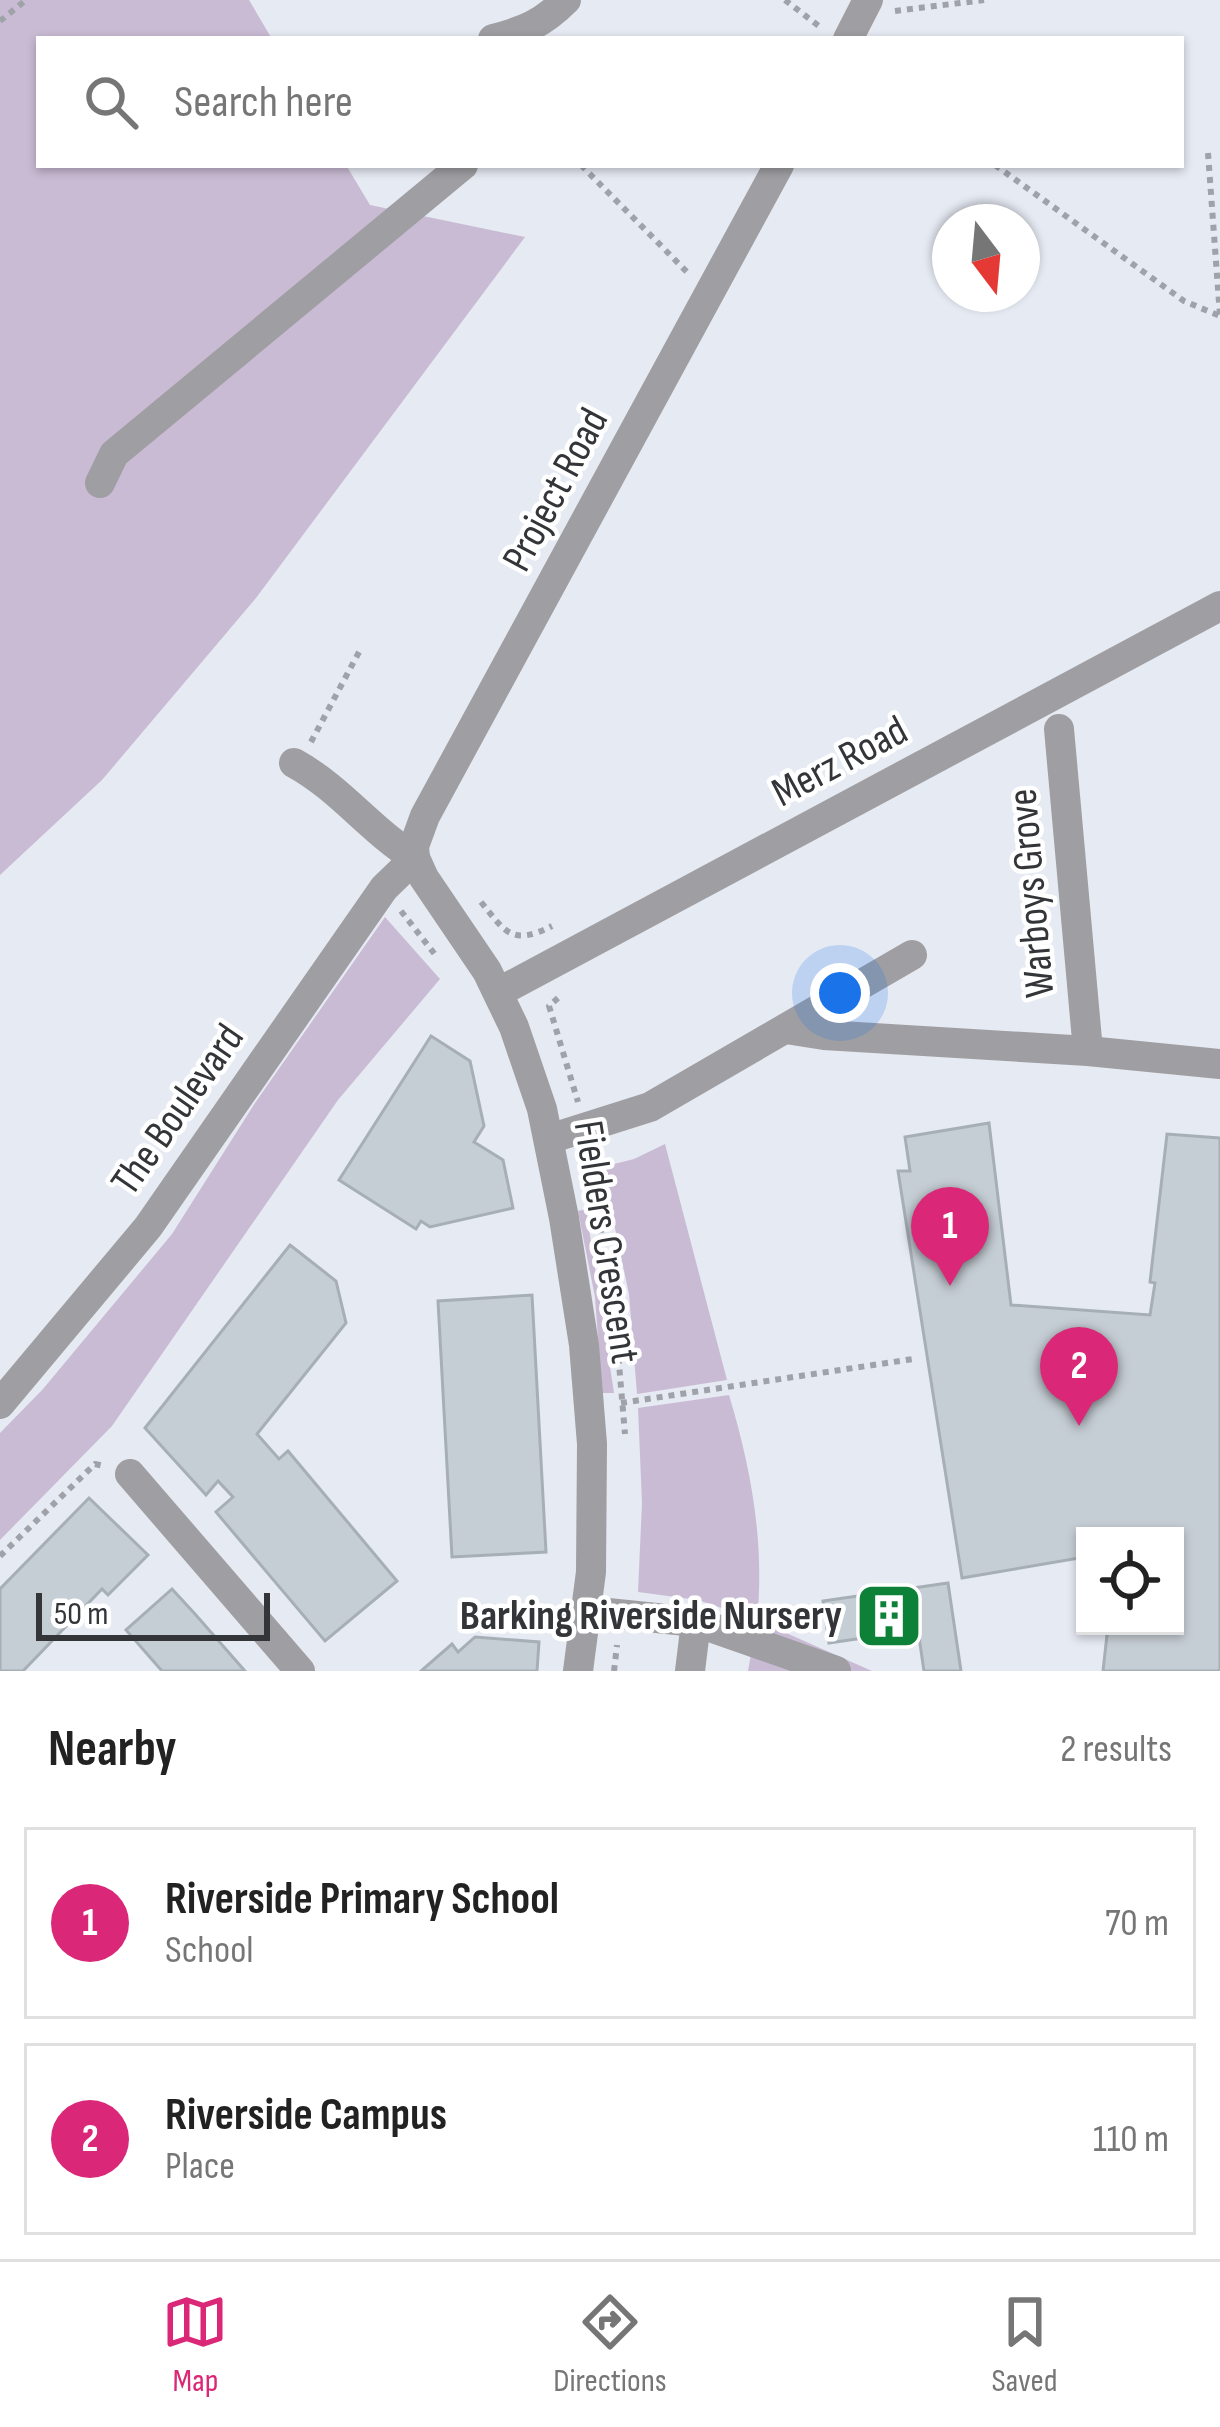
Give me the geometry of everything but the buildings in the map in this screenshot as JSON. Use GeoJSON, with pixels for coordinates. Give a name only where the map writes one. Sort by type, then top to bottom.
{"type":"FeatureCollection","features":[{"type":"Feature","properties":{"kind":"street"},"geometry":{"type":"LineString","coordinates":[[504,36],[545,21],[566,0]]}},
{"type":"Feature","properties":{"kind":"street"},"geometry":{"type":"LineString","coordinates":[[836,34],[879,6]]}},
{"type":"Feature","properties":{"kind":"street"},"geometry":{"type":"LineString","coordinates":[[100,483],[114,454],[459,168]]}},
{"type":"Feature","properties":{"kind":"street","name":"Project Road"},"geometry":{"type":"LineString","coordinates":[[416,858],[414,846],[424,816],[777,168]]}},
{"type":"Feature","properties":{"kind":"street","name":"Merz Road"},"geometry":{"type":"LineString","coordinates":[[499,992],[1220,606]]}},
{"type":"Feature","properties":{"kind":"street","name":"Warboys Grove"},"geometry":{"type":"LineString","coordinates":[[1059,729],[1088,1051]]}},
{"type":"Feature","properties":{"kind":"street"},"geometry":{"type":"LineString","coordinates":[[297,765],[322,781],[392,844],[416,858]]}},
{"type":"Feature","properties":{"kind":"street","name":"Fielders Crescent"},"geometry":{"type":"LineString","coordinates":[[416,858],[424,878],[499,992],[535,1080],[549,1139],[584,1346],[592,1468],[588,1611],[578,1671]]}},
{"type":"Feature","properties":{"kind":"street","name":"The Boulevard"},"geometry":{"type":"LineString","coordinates":[[6,1384],[148,1227],[383,888],[416,858]]}},
{"type":"Feature","properties":{"kind":"street"},"geometry":{"type":"LineString","coordinates":[[549,1139],[650,1106],[912,955]]}},
{"type":"Feature","properties":{"kind":"street"},"geometry":{"type":"LineString","coordinates":[[786,1029],[824,1036],[1088,1051],[1220,1064]]}},
{"type":"Feature","properties":{"kind":"street"},"geometry":{"type":"LineString","coordinates":[[130,1474],[299,1671]]}},
{"type":"Feature","properties":{"kind":"street"},"geometry":{"type":"LineString","coordinates":[[588,1611],[696,1622],[836,1671]]}},
{"type":"Feature","properties":{"kind":"street"},"geometry":{"type":"LineString","coordinates":[[690,1671],[696,1622]]}},
{"type":"Feature","properties":{"kind":"path"},"geometry":{"type":"LineString","coordinates":[[0,21],[26,0]]}},
{"type":"Feature","properties":{"kind":"path"},"geometry":{"type":"LineString","coordinates":[[785,0],[836,34]]}},
{"type":"Feature","properties":{"kind":"path"},"geometry":{"type":"LineString","coordinates":[[879,6],[984,0]]}},
{"type":"Feature","properties":{"kind":"path"},"geometry":{"type":"LineString","coordinates":[[999,168],[1184,301],[1220,316],[1208,153]]}},
{"type":"Feature","properties":{"kind":"path"},"geometry":{"type":"LineString","coordinates":[[584,168],[709,295]]}},
{"type":"Feature","properties":{"kind":"path"},"geometry":{"type":"LineString","coordinates":[[297,765],[359,652]]}},
{"type":"Feature","properties":{"kind":"path"},"geometry":{"type":"LineString","coordinates":[[393,900],[440,962]]}},
{"type":"Feature","properties":{"kind":"path"},"geometry":{"type":"LineString","coordinates":[[482,904],[508,934],[523,938],[564,919]]}},
{"type":"Feature","properties":{"kind":"path","name":"Fielders Crescent"},"geometry":{"type":"LineString","coordinates":[[549,1006],[580,1110]]}},
{"type":"Feature","properties":{"kind":"path"},"geometry":{"type":"LineString","coordinates":[[638,1402],[913,1359]]}},
{"type":"Feature","properties":{"kind":"path"},"geometry":{"type":"LineString","coordinates":[[0,1556],[95,1464],[130,1474]]}},
{"type":"Feature","properties":{"kind":"shaded area"},"geometry":{"type":"Polygon","coordinates":[[[0,0],[249,0],[270,36],[36,36],[36,168],[348,168],[370,205],[525,237],[256,598],[102,780],[0,875],[0,0]]]}},
{"type":"Feature","properties":{"kind":"shaded area"},"geometry":{"type":"Polygon","coordinates":[[[385,917],[440,979],[338,1100],[112,1426],[0,1540],[0,1433],[43,1389],[172,1234],[255,1103],[385,917]]]}},
{"type":"Feature","properties":{"kind":"shaded area"},"geometry":{"type":"Polygon","coordinates":[[[665,1144],[727,1380],[637,1394],[629,1294],[602,1167],[665,1144]]]}},
{"type":"Feature","properties":{"kind":"shaded area"},"geometry":{"type":"Polygon","coordinates":[[[586,1209],[614,1393],[602,1393],[595,1297],[578,1211],[586,1209]]]}},
{"type":"Feature","properties":{"kind":"shaded area"},"geometry":{"type":"Polygon","coordinates":[[[729,1395],[754,1506],[757,1620],[698,1600],[638,1592],[642,1503],[638,1408],[729,1395]]]}},
{"type":"Feature","properties":{"kind":"shaded area"},"geometry":{"type":"Polygon","coordinates":[[[757,1620],[872,1671],[748,1671],[757,1620]]]}},
{"type":"Feature","properties":{"kind":"place","name":"Riverside Primary School"},"geometry":{"type":"Point","coordinates":[950,1286]}},
{"type":"Feature","properties":{"kind":"place","name":"Riverside Campus"},"geometry":{"type":"Point","coordinates":[1079,1426]}},
{"type":"Feature","properties":{"kind":"place","name":"Barking Riverside Nursery"},"geometry":{"type":"Point","coordinates":[889,1616]}}]}
